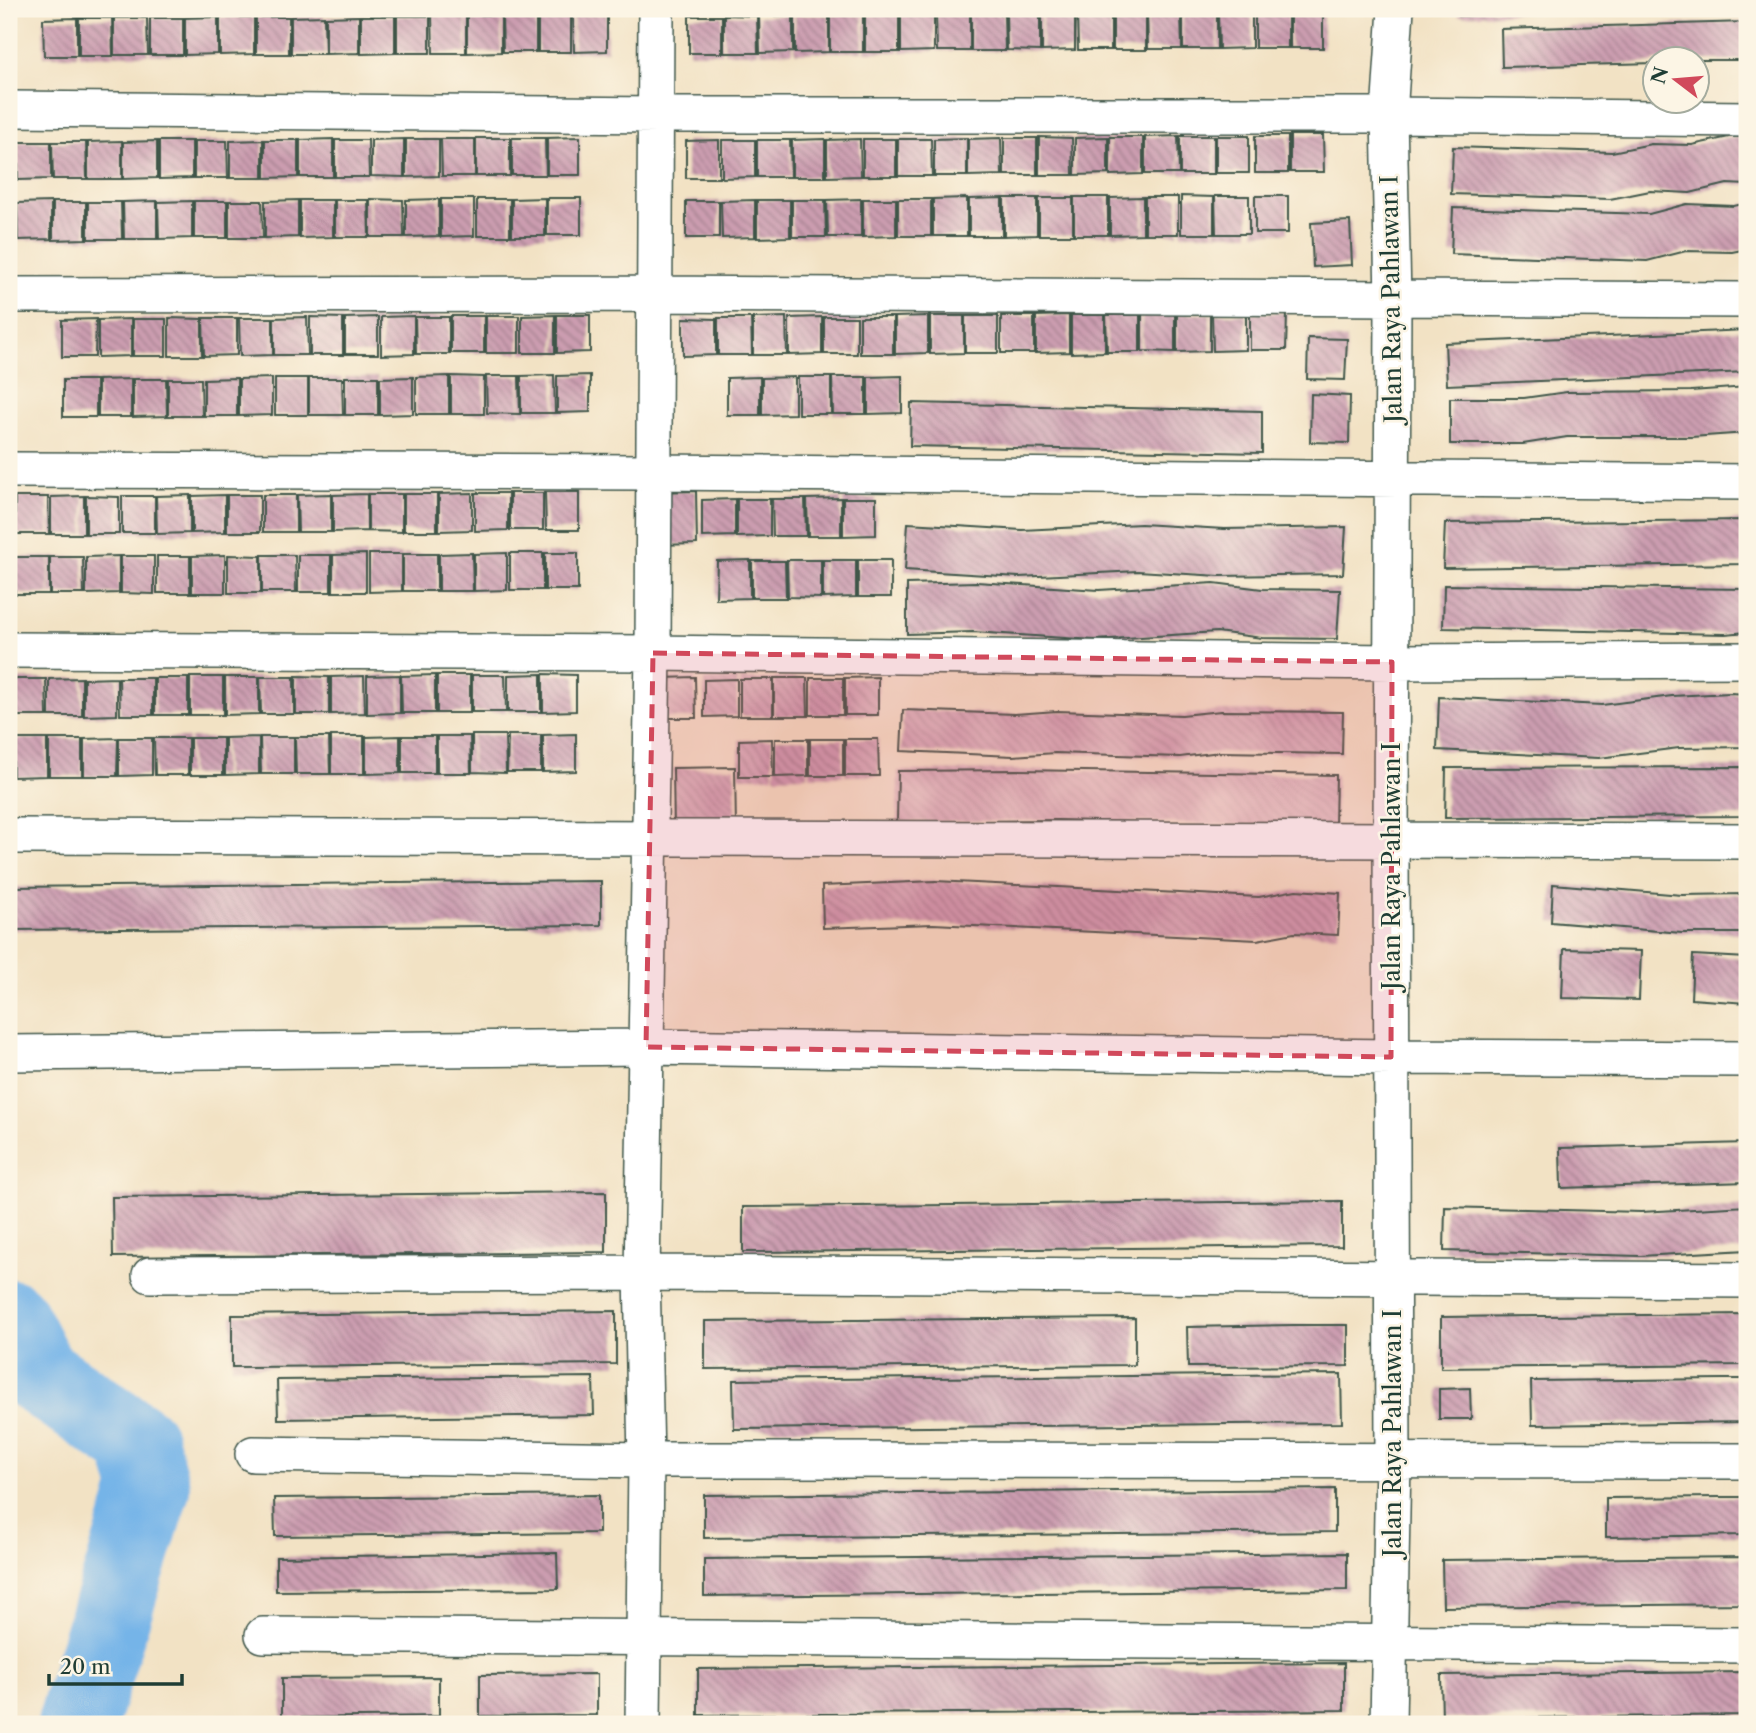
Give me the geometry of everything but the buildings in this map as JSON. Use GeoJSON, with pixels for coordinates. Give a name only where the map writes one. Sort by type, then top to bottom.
{"type":"FeatureCollection","features":[{"type":"Feature","properties":{"kind":"street"},"geometry":{"type":"LineString","coordinates":[[643,1724],[646,1460],[642,1273],[653,653],[656,9]]}},
{"type":"Feature","properties":{"kind":"street","name":"Jalan Raya Pahlawan I"},"geometry":{"type":"LineString","coordinates":[[1388,1724],[1393,1459],[1393,299],[1389,115],[1396,9]]}},
{"type":"Feature","properties":{"kind":"street"},"geometry":{"type":"LineString","coordinates":[[9,109],[657,115],[1389,115],[1747,119]]}},
{"type":"Feature","properties":{"kind":"street"},"geometry":{"type":"LineString","coordinates":[[9,295],[653,294],[1747,300]]}},
{"type":"Feature","properties":{"kind":"street"},"geometry":{"type":"LineString","coordinates":[[9,470],[652,472],[1747,482]]}},
{"type":"Feature","properties":{"kind":"street"},"geometry":{"type":"LineString","coordinates":[[9,650],[653,653],[1392,662],[1747,660]]}},
{"type":"Feature","properties":{"kind":"street"},"geometry":{"type":"LineString","coordinates":[[9,836],[1747,841]]}},
{"type":"Feature","properties":{"kind":"street"},"geometry":{"type":"LineString","coordinates":[[9,1053],[646,1047],[1747,1059]]}},
{"type":"Feature","properties":{"kind":"street"},"geometry":{"type":"LineString","coordinates":[[150,1275],[642,1273],[1747,1280]]}},
{"type":"Feature","properties":{"kind":"street"},"geometry":{"type":"LineString","coordinates":[[253,1454],[646,1460],[1747,1461]]}},
{"type":"Feature","properties":{"kind":"street"},"geometry":{"type":"LineString","coordinates":[[263,1634],[644,1634],[1391,1645],[1747,1645]]}},
{"type":"Feature","properties":{"kind":"highlighted area"},"geometry":{"type":"Polygon","coordinates":[[[653,653],[1392,662],[1391,1057],[646,1047],[653,653]]]}},
{"type":"Feature","properties":{"kind":"waterway"},"geometry":{"type":"LineString","coordinates":[[9,1319],[37,1374],[138,1443],[150,1488],[77,1724]]}}]}
